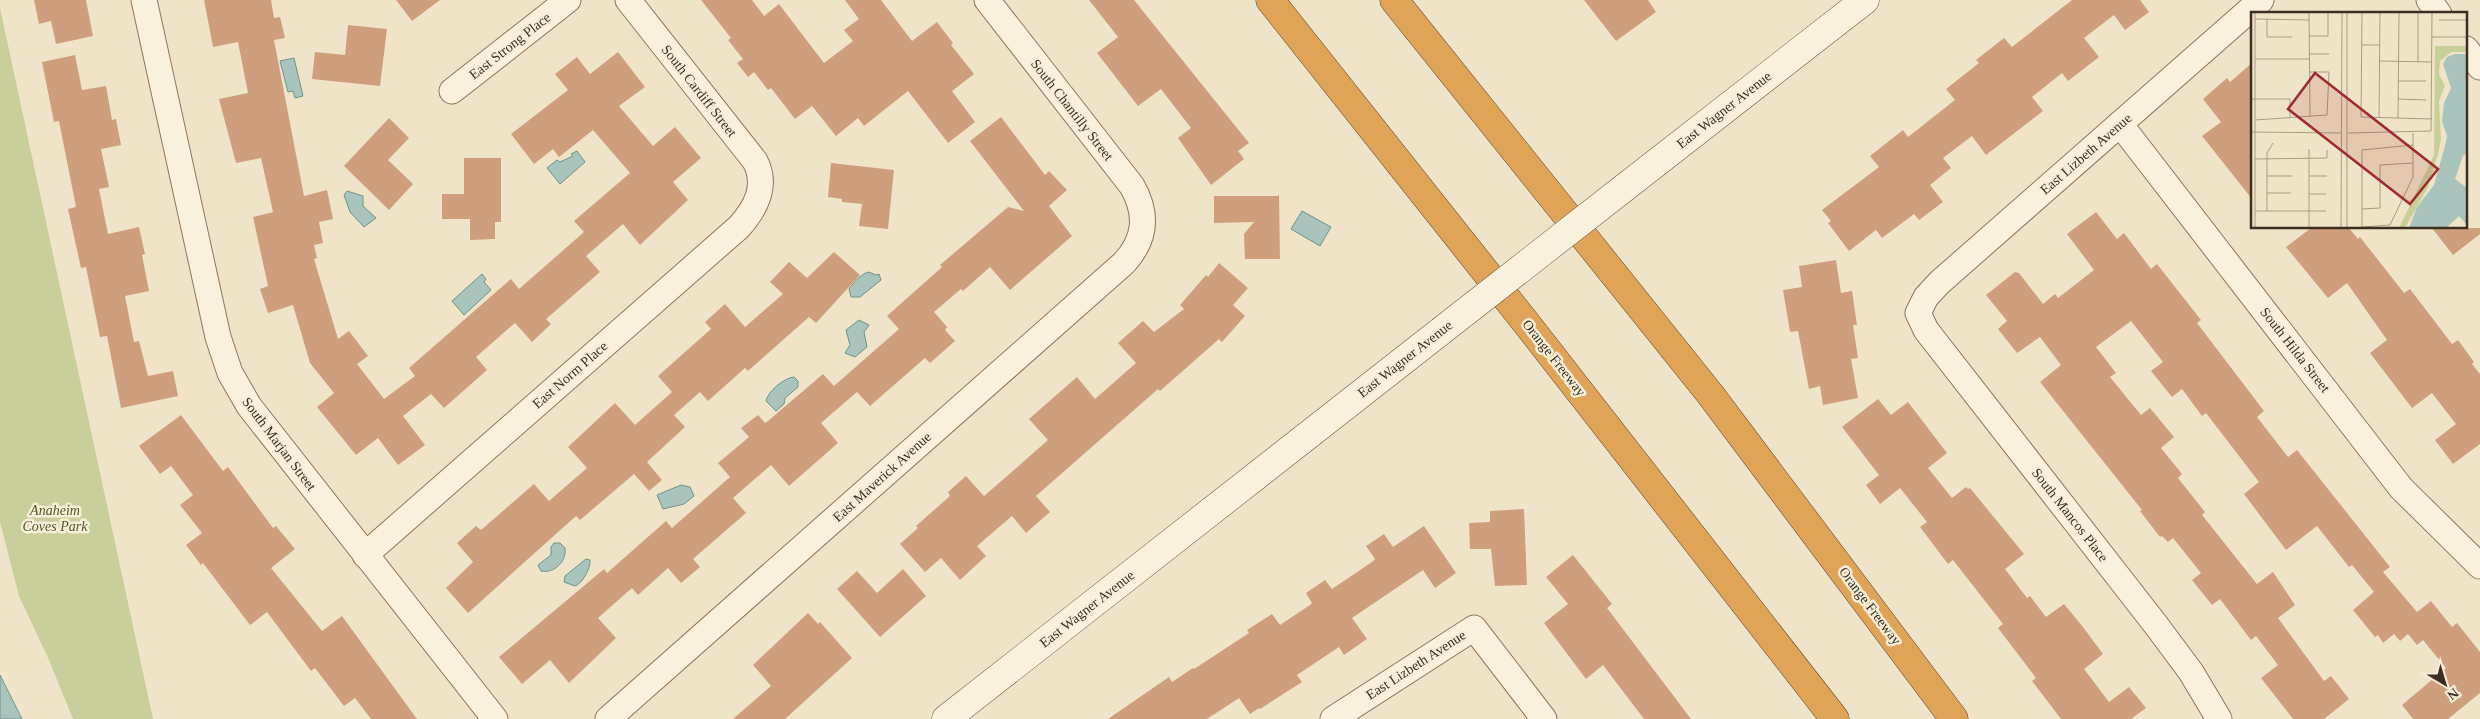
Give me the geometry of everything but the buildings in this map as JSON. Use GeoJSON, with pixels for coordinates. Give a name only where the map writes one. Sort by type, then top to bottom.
{"type":"FeatureCollection","features":[{"type":"Feature","properties":{"kind":"highway","name":"Orange Freeway"},"geometry":{"type":"LineString","coordinates":[[1270,0],[1533,332],[1834,719]]}},
{"type":"Feature","properties":{"kind":"highway","name":"Orange Freeway"},"geometry":{"type":"LineString","coordinates":[[1394,0],[1710,394],[1954,719]]}},
{"type":"Feature","properties":{"kind":"street","name":"South Marjan Street"},"geometry":{"type":"LineString","coordinates":[[144,0],[212,312],[230,373],[249,406],[364,555],[495,719]]}},
{"type":"Feature","properties":{"kind":"street","name":"East Strong Place"},"geometry":{"type":"LineString","coordinates":[[452,92],[568,0]]}},
{"type":"Feature","properties":{"kind":"street","name":"South Cardiff Street"},"geometry":{"type":"LineString","coordinates":[[628,0],[755,161],[761,176],[761,186]]}},
{"type":"Feature","properties":{"kind":"street","name":"South Chantilly Street"},"geometry":{"type":"LineString","coordinates":[[987,0],[1132,186],[1142,206],[1144,226]]}},
{"type":"Feature","properties":{"kind":"street","name":"East Wagner Avenue"},"geometry":{"type":"LineString","coordinates":[[946,719],[1865,0]]}},
{"type":"Feature","properties":{"kind":"street","name":"East Lizbeth Avenue"},"geometry":{"type":"LineString","coordinates":[[1918,313],[1926,297],[1940,282],[2261,0]]}},
{"type":"Feature","properties":{"kind":"street"},"geometry":{"type":"LineString","coordinates":[[2429,0],[2438,12]]}},
{"type":"Feature","properties":{"kind":"street"},"geometry":{"type":"LineString","coordinates":[[2468,52],[2480,67]]}},
{"type":"Feature","properties":{"kind":"street","name":"South Hilda Street"},"geometry":{"type":"LineString","coordinates":[[2120,124],[2401,488],[2480,566]]}},
{"type":"Feature","properties":{"kind":"street","name":"East Norm Place"},"geometry":{"type":"LineString","coordinates":[[364,555],[739,227],[755,206],[761,186]]}},
{"type":"Feature","properties":{"kind":"street","name":"East Maverick Avenue"},"geometry":{"type":"LineString","coordinates":[[608,719],[1124,263],[1138,245],[1144,226]]}},
{"type":"Feature","properties":{"kind":"street","name":"South Mancos Place"},"geometry":{"type":"LineString","coordinates":[[1918,313],[1926,330],[2191,672],[2219,719]]}},
{"type":"Feature","properties":{"kind":"street","name":"East Lizbeth Avenue"},"geometry":{"type":"LineString","coordinates":[[1333,719],[1474,628],[1544,719]]}},
{"type":"Feature","properties":{"kind":"green space","name":"Anaheim Coves Park"},"geometry":{"type":"Polygon","coordinates":[[[0,8],[153,719],[73,719],[49,660],[19,596],[0,522],[0,8]]]}},
{"type":"Feature","properties":{"kind":"water"},"geometry":{"type":"Polygon","coordinates":[[[294,58],[303,96],[295,98],[293,91],[288,92],[280,61],[294,58]]]}},
{"type":"Feature","properties":{"kind":"water"},"geometry":{"type":"Polygon","coordinates":[[[577,151],[585,162],[560,184],[547,168],[557,160],[560,162],[573,156],[571,154],[577,151]]]}},
{"type":"Feature","properties":{"kind":"water"},"geometry":{"type":"Polygon","coordinates":[[[347,191],[363,196],[363,206],[376,218],[364,227],[350,212],[344,195],[347,191]]]}},
{"type":"Feature","properties":{"kind":"water"},"geometry":{"type":"Polygon","coordinates":[[[1302,211],[1331,227],[1320,246],[1291,229],[1302,211]]]}},
{"type":"Feature","properties":{"kind":"water"},"geometry":{"type":"Polygon","coordinates":[[[869,272],[876,275],[879,274],[881,280],[860,297],[851,297],[849,289],[855,281],[869,272]]]}},
{"type":"Feature","properties":{"kind":"water"},"geometry":{"type":"Polygon","coordinates":[[[482,274],[486,279],[484,282],[491,290],[464,315],[452,301],[482,274]]]}},
{"type":"Feature","properties":{"kind":"water"},"geometry":{"type":"Polygon","coordinates":[[[859,320],[869,325],[864,332],[867,347],[855,357],[845,353],[850,345],[846,330],[859,320]]]}},
{"type":"Feature","properties":{"kind":"water"},"geometry":{"type":"Polygon","coordinates":[[[794,377],[798,381],[798,387],[785,398],[784,404],[776,411],[766,401],[767,397],[777,386],[794,377]]]}},
{"type":"Feature","properties":{"kind":"water"},"geometry":{"type":"Polygon","coordinates":[[[681,485],[690,487],[694,496],[684,504],[663,509],[657,495],[681,485]]]}},
{"type":"Feature","properties":{"kind":"water"},"geometry":{"type":"Polygon","coordinates":[[[554,543],[560,543],[565,548],[564,558],[559,566],[551,570],[541,571],[538,565],[551,555],[551,547],[554,543]]]}},
{"type":"Feature","properties":{"kind":"water"},"geometry":{"type":"Polygon","coordinates":[[[586,559],[590,560],[589,567],[586,575],[578,585],[575,586],[564,582],[565,576],[586,559]]]}},
{"type":"Feature","properties":{"kind":"water"},"geometry":{"type":"Polygon","coordinates":[[[0,675],[22,719],[0,719],[0,675]]]}}]}
